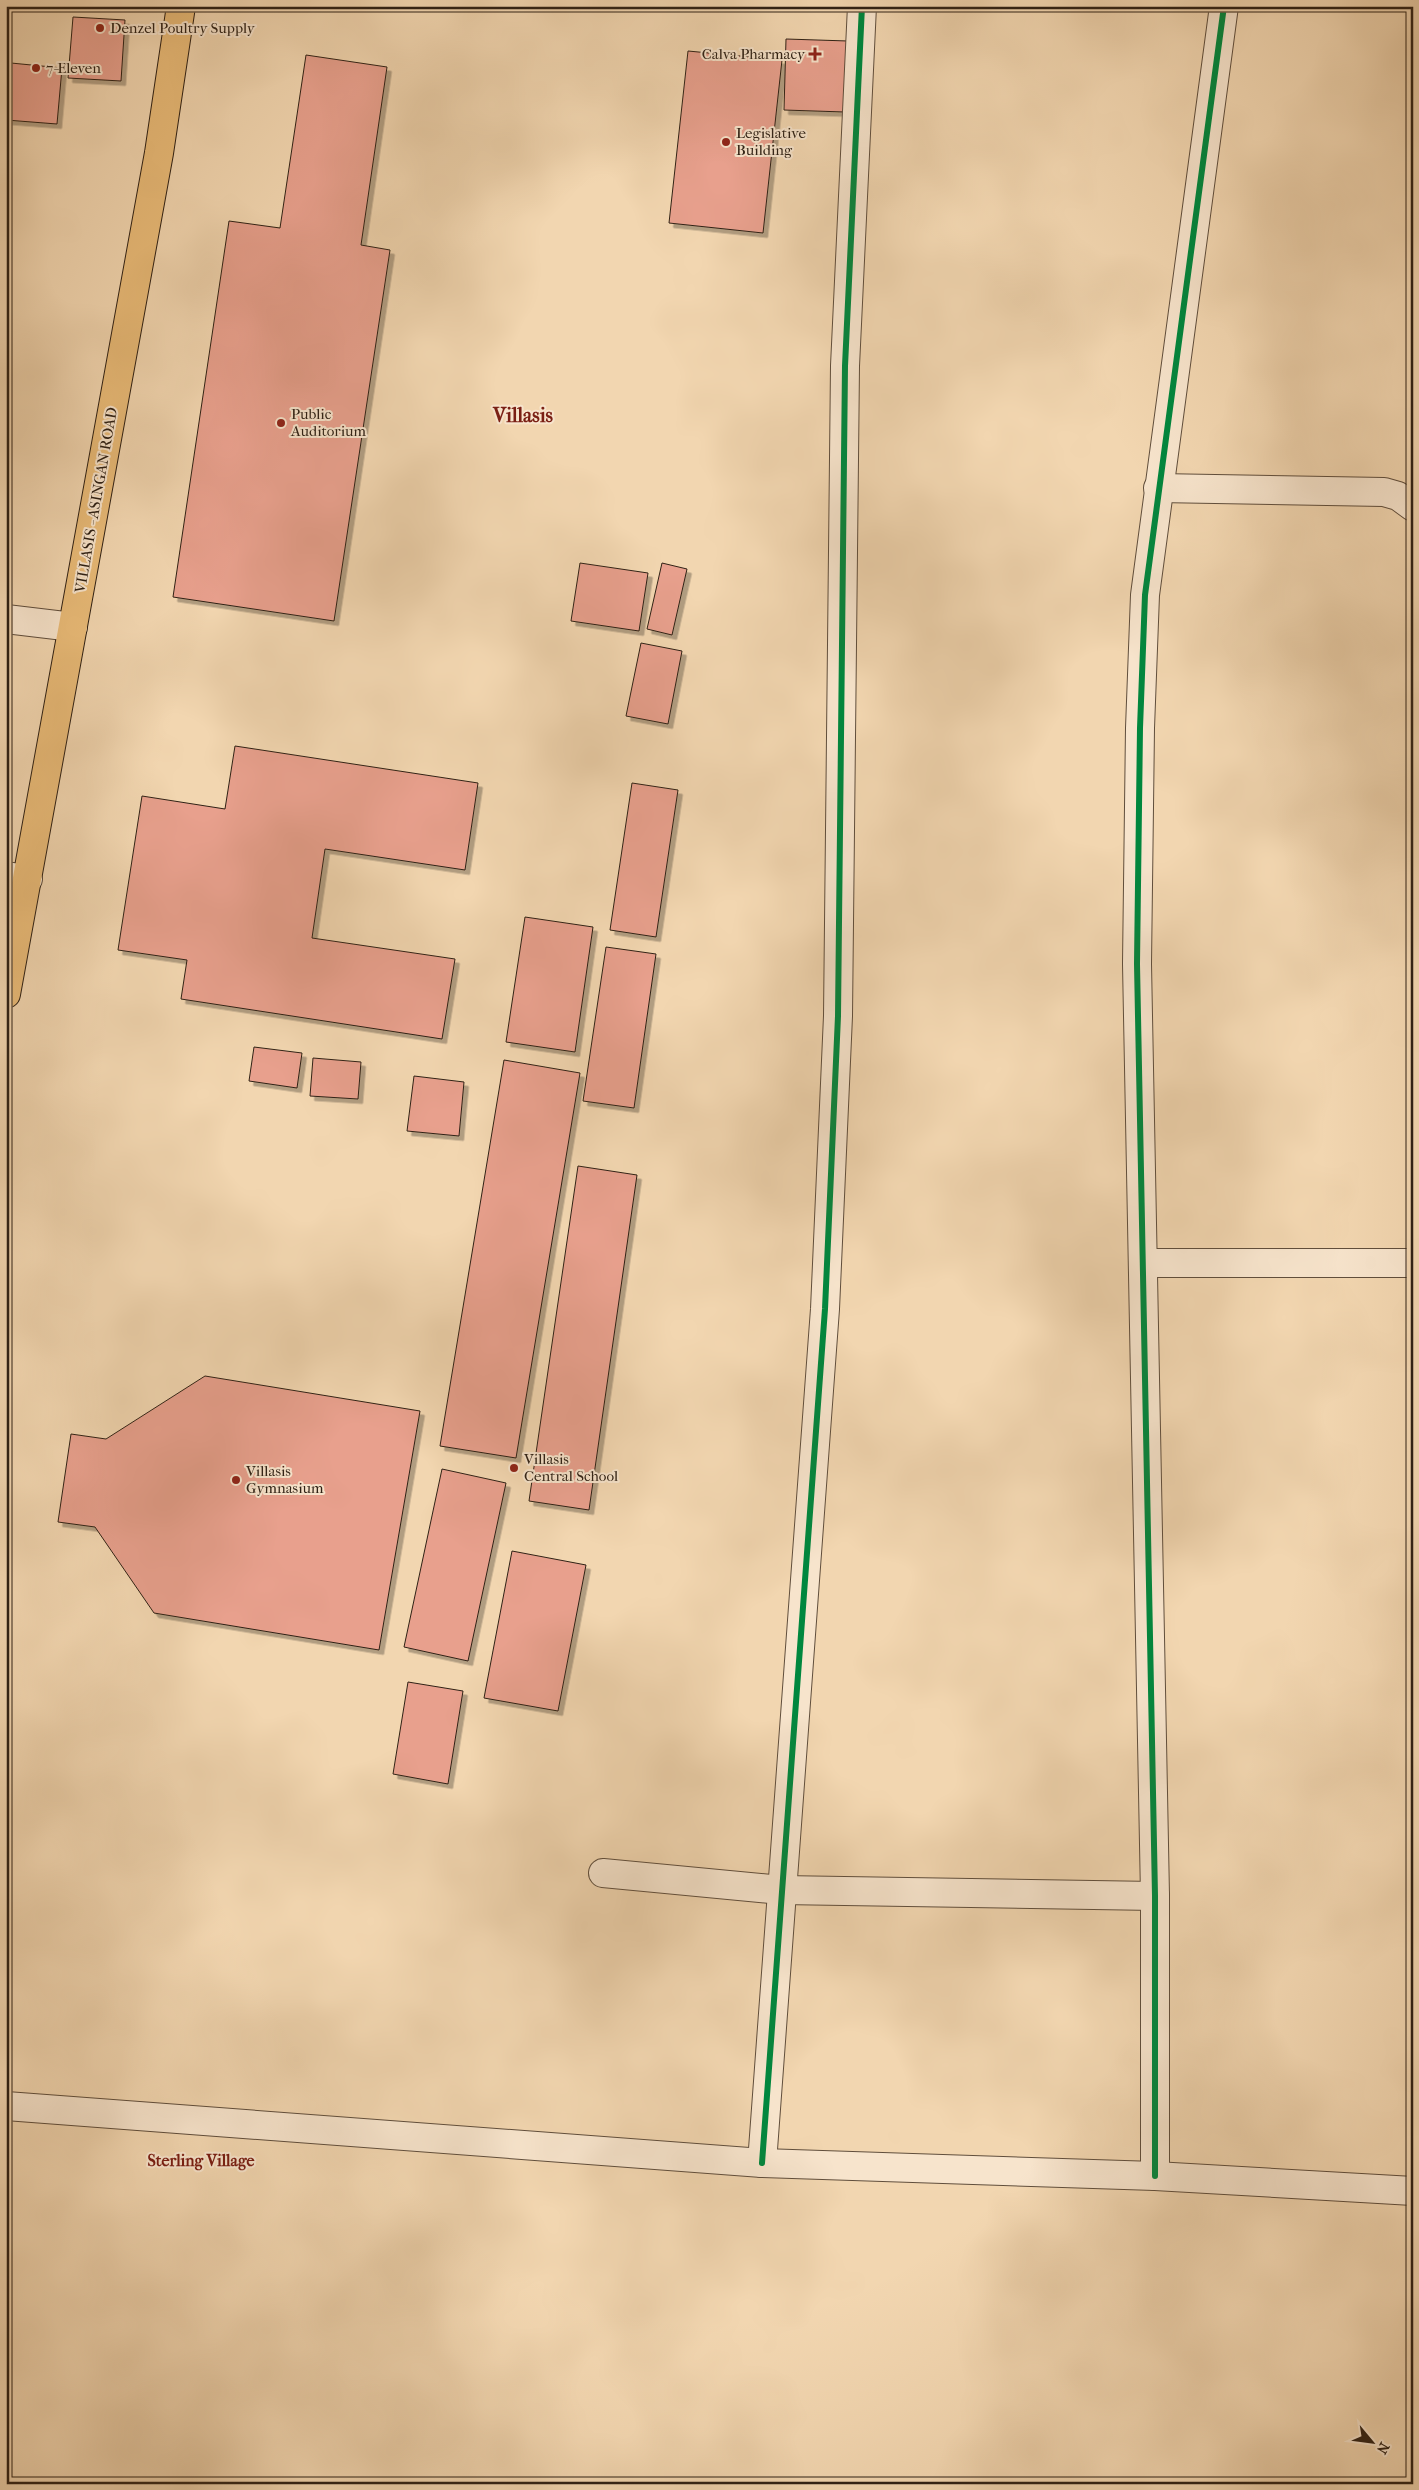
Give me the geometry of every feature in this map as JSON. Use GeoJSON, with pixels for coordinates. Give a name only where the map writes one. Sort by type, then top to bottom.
{"type":"FeatureCollection","features":[{"type":"Feature","properties":{"kind":"main road","name":"VILLASIS - ASINGAN ROAD"},"geometry":{"type":"LineString","coordinates":[[6,994],[17,878],[73,627],[162,135],[181,6]]}},
{"type":"Feature","properties":{"kind":"street"},"geometry":{"type":"LineString","coordinates":[[762,2163],[825,1309],[838,1016],[846,366],[862,6]]}},
{"type":"Feature","properties":{"kind":"street"},"geometry":{"type":"LineString","coordinates":[[1155,2176],[1155,1896],[1137,964],[1140,728],[1145,595],[1224,6]]}},
{"type":"Feature","properties":{"kind":"street"},"geometry":{"type":"LineString","coordinates":[[1158,488],[1384,492],[1398,496],[1413,507]]}},
{"type":"Feature","properties":{"kind":"street"},"geometry":{"type":"LineString","coordinates":[[6,619],[73,627]]}},
{"type":"Feature","properties":{"kind":"street"},"geometry":{"type":"LineString","coordinates":[[1143,1263],[1413,1263]]}},
{"type":"Feature","properties":{"kind":"street"},"geometry":{"type":"LineString","coordinates":[[603,1873],[781,1890],[1155,1896]]}},
{"type":"Feature","properties":{"kind":"street"},"geometry":{"type":"LineString","coordinates":[[6,2106],[762,2163],[1155,2176],[1413,2191]]}},
{"type":"Feature","properties":{"kind":"building"},"geometry":{"type":"Polygon","coordinates":[[[73,17],[125,20],[121,81],[68,78],[73,17]]]}},
{"type":"Feature","properties":{"kind":"building"},"geometry":{"type":"Polygon","coordinates":[[[786,39],[848,41],[845,112],[784,110],[786,39]]]}},
{"type":"Feature","properties":{"kind":"building","name":"Legislative Building"},"geometry":{"type":"Polygon","coordinates":[[[688,51],[782,60],[763,233],[669,223],[688,51]]]}},
{"type":"Feature","properties":{"kind":"building","name":"Public Auditorium"},"geometry":{"type":"Polygon","coordinates":[[[306,55],[387,67],[361,245],[390,250],[334,621],[173,597],[229,221],[280,228],[306,55]]]}},
{"type":"Feature","properties":{"kind":"building"},"geometry":{"type":"Polygon","coordinates":[[[11,63],[62,68],[57,124],[6,120],[11,63]]]}},
{"type":"Feature","properties":{"kind":"building"},"geometry":{"type":"Polygon","coordinates":[[[580,563],[648,573],[639,631],[571,621],[580,563]]]}},
{"type":"Feature","properties":{"kind":"building"},"geometry":{"type":"Polygon","coordinates":[[[662,563],[687,569],[672,635],[647,629],[662,563]]]}},
{"type":"Feature","properties":{"kind":"building"},"geometry":{"type":"Polygon","coordinates":[[[641,643],[682,651],[668,724],[626,716],[641,643]]]}},
{"type":"Feature","properties":{"kind":"building"},"geometry":{"type":"Polygon","coordinates":[[[235,746],[478,783],[465,870],[325,849],[312,938],[455,959],[442,1039],[181,999],[187,960],[118,950],[142,796],[225,809],[235,746]]]}},
{"type":"Feature","properties":{"kind":"building"},"geometry":{"type":"Polygon","coordinates":[[[632,783],[678,790],[656,937],[610,930],[632,783]]]}},
{"type":"Feature","properties":{"kind":"building"},"geometry":{"type":"Polygon","coordinates":[[[525,917],[593,927],[575,1052],[506,1042],[525,917]]]}},
{"type":"Feature","properties":{"kind":"building"},"geometry":{"type":"Polygon","coordinates":[[[606,947],[656,954],[634,1108],[583,1101],[606,947]]]}},
{"type":"Feature","properties":{"kind":"building"},"geometry":{"type":"Polygon","coordinates":[[[254,1047],[302,1053],[297,1088],[249,1081],[254,1047]]]}},
{"type":"Feature","properties":{"kind":"building"},"geometry":{"type":"Polygon","coordinates":[[[313,1058],[361,1062],[358,1099],[310,1096],[313,1058]]]}},
{"type":"Feature","properties":{"kind":"building"},"geometry":{"type":"Polygon","coordinates":[[[504,1060],[580,1073],[516,1458],[440,1446],[504,1060]]]}},
{"type":"Feature","properties":{"kind":"building"},"geometry":{"type":"Polygon","coordinates":[[[414,1076],[464,1082],[459,1136],[407,1131],[414,1076]]]}},
{"type":"Feature","properties":{"kind":"building"},"geometry":{"type":"Polygon","coordinates":[[[578,1166],[637,1175],[589,1510],[529,1501],[578,1166]]]}},
{"type":"Feature","properties":{"kind":"building","name":"Villasis Gymnasium"},"geometry":{"type":"Polygon","coordinates":[[[205,1376],[420,1411],[379,1650],[154,1613],[95,1527],[58,1522],[71,1434],[106,1439],[205,1376]]]}},
{"type":"Feature","properties":{"kind":"building"},"geometry":{"type":"Polygon","coordinates":[[[442,1469],[506,1483],[468,1661],[404,1647],[442,1469]]]}},
{"type":"Feature","properties":{"kind":"building"},"geometry":{"type":"Polygon","coordinates":[[[512,1551],[586,1565],[558,1711],[484,1698],[512,1551]]]}},
{"type":"Feature","properties":{"kind":"building"},"geometry":{"type":"Polygon","coordinates":[[[408,1682],[463,1691],[448,1784],[393,1774],[408,1682]]]}},
{"type":"Feature","properties":{"kind":"cycle path"},"geometry":{"type":"LineString","coordinates":[[762,2163],[825,1309],[838,1016],[845,366],[862,6]]}},
{"type":"Feature","properties":{"kind":"cycle path"},"geometry":{"type":"LineString","coordinates":[[1155,2176],[1155,1896],[1137,964],[1140,728],[1145,595],[1224,6]]}},
{"type":"Feature","properties":{"kind":"place","name":"Denzel Poultry Supply"},"geometry":{"type":"Point","coordinates":[100,28]}},
{"type":"Feature","properties":{"kind":"place","name":"Calva Pharmacy"},"geometry":{"type":"Point","coordinates":[815,54]}},
{"type":"Feature","properties":{"kind":"place","name":"7-Eleven"},"geometry":{"type":"Point","coordinates":[36,68]}},
{"type":"Feature","properties":{"kind":"place","name":"Legislative Building"},"geometry":{"type":"Point","coordinates":[726,142]}},
{"type":"Feature","properties":{"kind":"place","name":"Public Auditorium"},"geometry":{"type":"Point","coordinates":[281,423]}},
{"type":"Feature","properties":{"kind":"place","name":"Villasis Central School"},"geometry":{"type":"Point","coordinates":[514,1468]}},
{"type":"Feature","properties":{"kind":"place","name":"Villasis Gymnasium"},"geometry":{"type":"Point","coordinates":[236,1480]}},
{"type":"Feature","properties":{"kind":"district","name":"Villasis"},"geometry":{"type":"Point","coordinates":[523,415]}},
{"type":"Feature","properties":{"kind":"district","name":"Sterling Village"},"geometry":{"type":"Point","coordinates":[201,2160]}}]}
